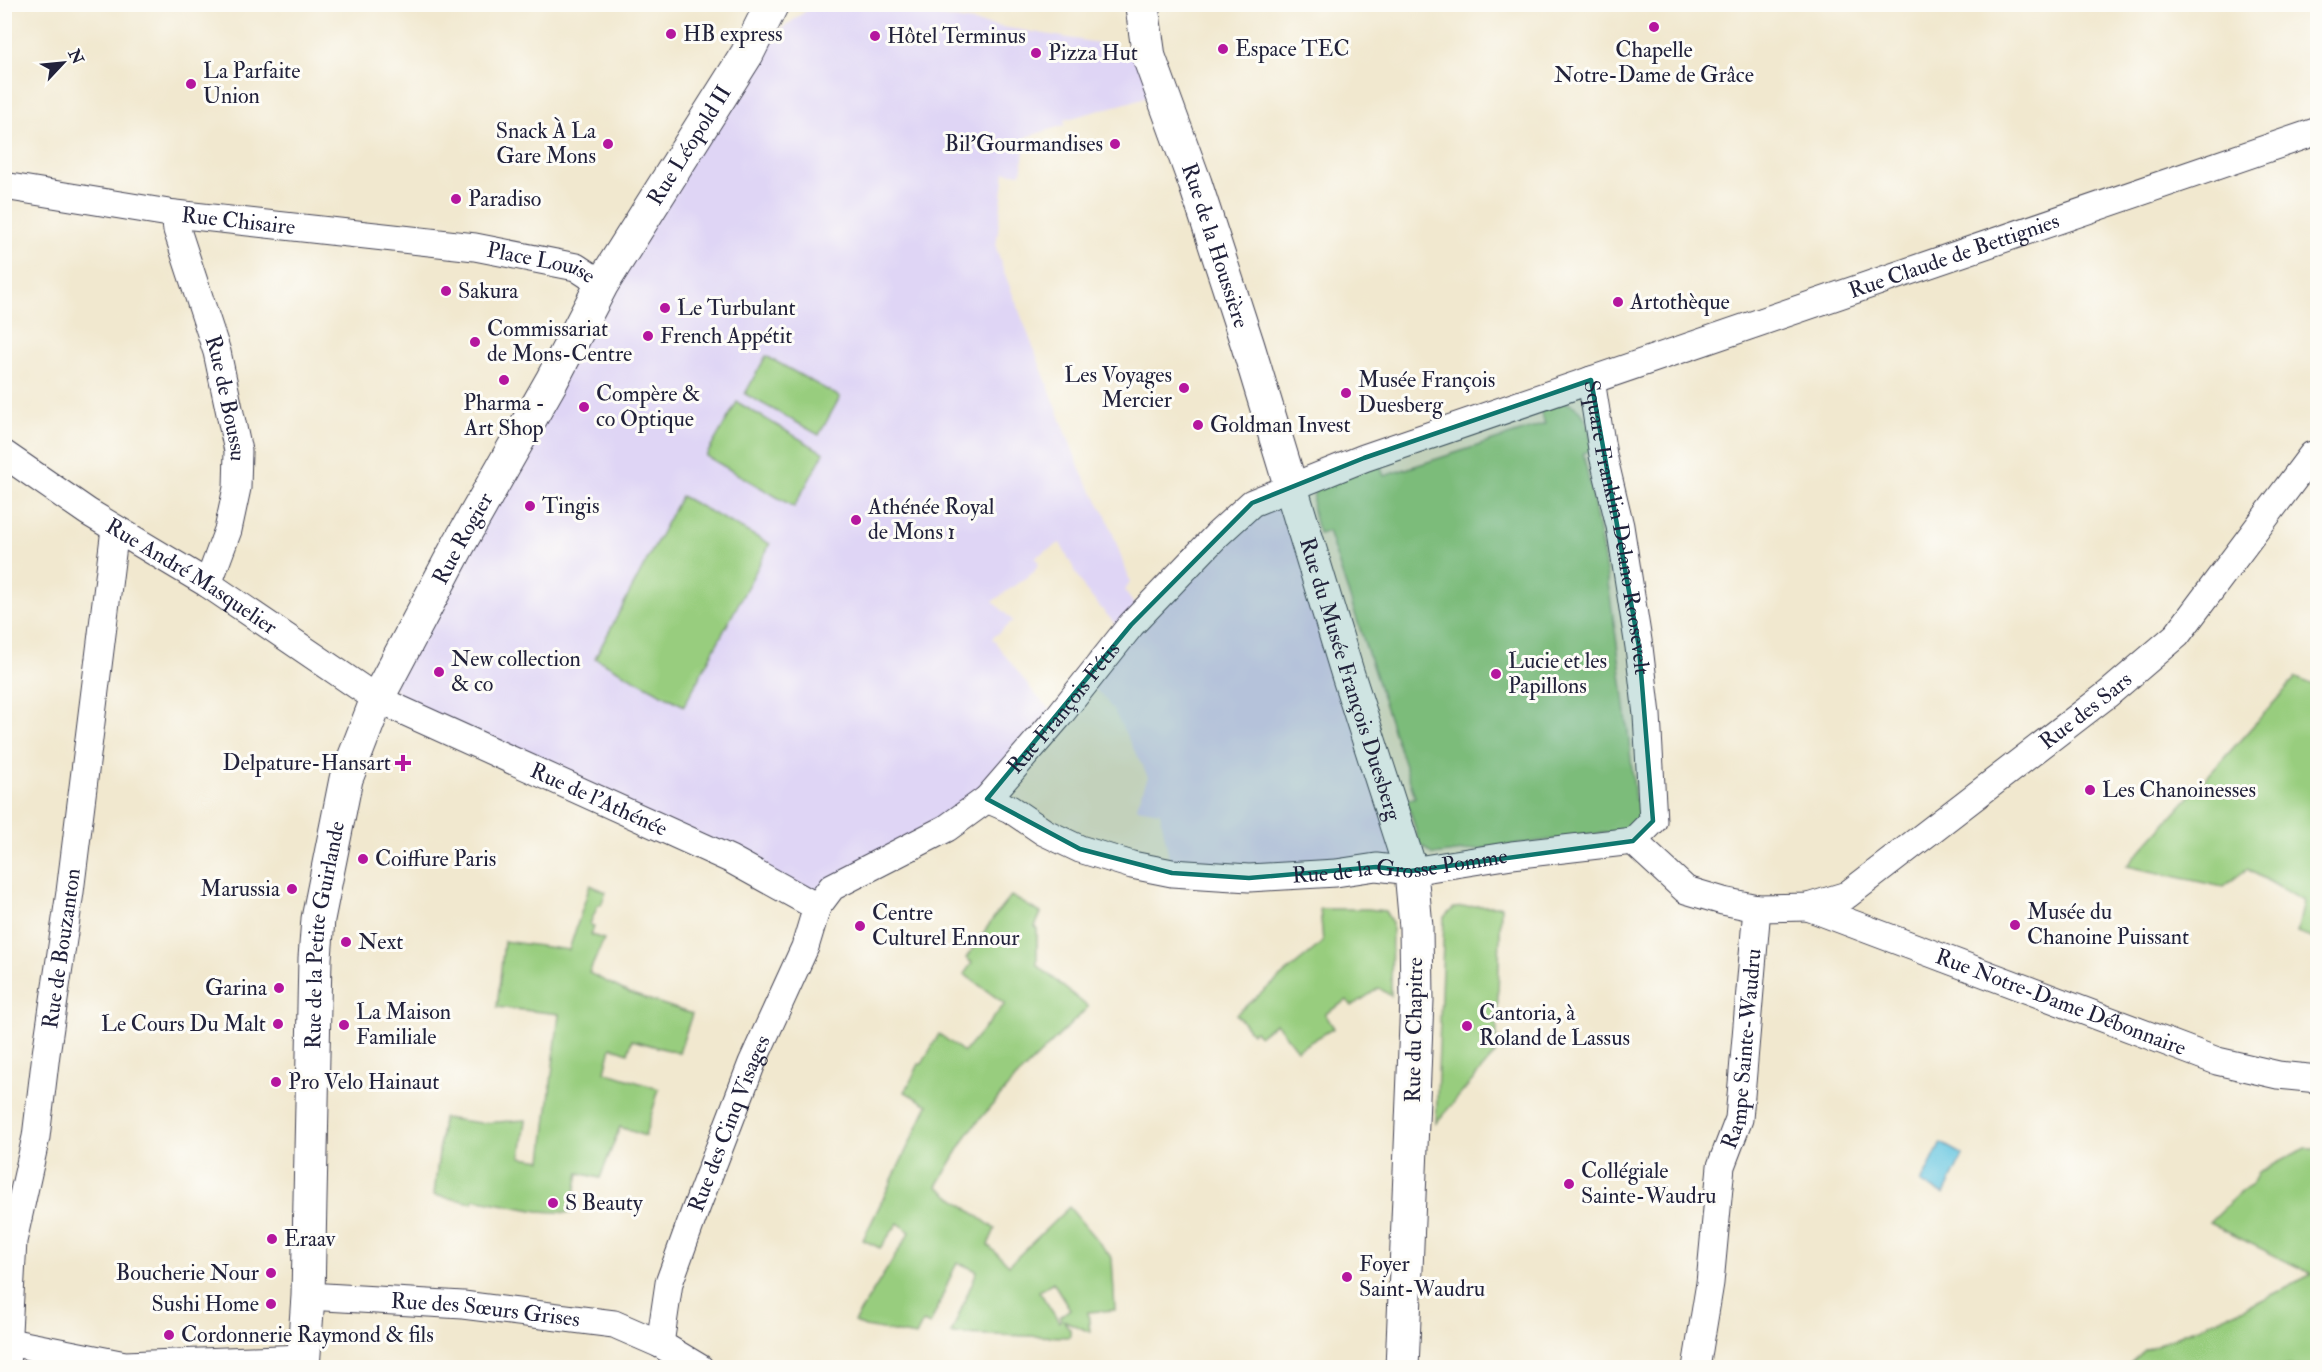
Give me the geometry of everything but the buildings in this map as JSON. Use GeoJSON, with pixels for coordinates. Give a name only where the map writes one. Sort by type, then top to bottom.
{"type":"FeatureCollection","features":[{"type":"Feature","properties":{"kind":"street","name":"Rue Léopold II"},"geometry":{"type":"LineString","coordinates":[[602,284],[747,54],[772,4]]}},
{"type":"Feature","properties":{"kind":"street","name":"Rue de la Houssière"},"geometry":{"type":"LineString","coordinates":[[1144,4],[1142,7],[1149,57],[1195,183],[1292,487]]}},
{"type":"Feature","properties":{"kind":"street","name":"Rue Claude de Bettignies"},"geometry":{"type":"LineString","coordinates":[[1591,380],[2318,131]]}},
{"type":"Feature","properties":{"kind":"street","name":"Rue Chisaire"},"geometry":{"type":"LineString","coordinates":[[4,186],[175,214],[475,247]]}},
{"type":"Feature","properties":{"kind":"street","name":"Rue de Boussu"},"geometry":{"type":"LineString","coordinates":[[175,214],[177,230],[217,352],[238,451],[237,488],[228,530],[208,584]]}},
{"type":"Feature","properties":{"kind":"street","name":"Place Louise"},"geometry":{"type":"LineString","coordinates":[[475,247],[576,267],[602,284],[551,382]]}},
{"type":"Feature","properties":{"kind":"street","name":"Square Franklin Delano Roosevelt"},"geometry":{"type":"LineString","coordinates":[[1292,487],[1364,458],[1591,380],[1603,455],[1620,526],[1647,715],[1653,821],[1633,841]]}},
{"type":"Feature","properties":{"kind":"street","name":"Rue Rogier"},"geometry":{"type":"LineString","coordinates":[[377,699],[459,544],[551,382]]}},
{"type":"Feature","properties":{"kind":"street","name":"Rue des Sars"},"geometry":{"type":"LineString","coordinates":[[1808,908],[1846,896],[2108,694],[2177,635],[2316,453]]}},
{"type":"Feature","properties":{"kind":"street","name":"Rue André Masquelier"},"geometry":{"type":"LineString","coordinates":[[4,454],[115,529],[208,584],[377,699]]}},
{"type":"Feature","properties":{"kind":"street","name":"Rue François Fétis"},"geometry":{"type":"LineString","coordinates":[[817,907],[832,887],[947,828],[987,799],[1058,717],[1121,636],[1217,535],[1252,503],[1292,487]]}},
{"type":"Feature","properties":{"kind":"street","name":"Rue du Musée François Duesberg"},"geometry":{"type":"LineString","coordinates":[[1292,487],[1411,871]]}},
{"type":"Feature","properties":{"kind":"street","name":"Rue de Bouzanton"},"geometry":{"type":"LineString","coordinates":[[7,1355],[9,1238],[36,1137],[70,892],[115,529]]}},
{"type":"Feature","properties":{"kind":"street","name":"Rue de l'Athénée"},"geometry":{"type":"LineString","coordinates":[[377,699],[719,854],[817,907]]}},
{"type":"Feature","properties":{"kind":"street","name":"Rue de la Petite Guirlande"},"geometry":{"type":"LineString","coordinates":[[303,1363],[308,1296],[315,958],[318,919],[346,778],[377,699]]}},
{"type":"Feature","properties":{"kind":"street","name":"Rue de la Grosse Pomme"},"geometry":{"type":"LineString","coordinates":[[987,799],[1010,809],[1044,832],[1080,849],[1132,865],[1172,873],[1249,878],[1336,873],[1376,867],[1411,871],[1512,855],[1633,841]]}},
{"type":"Feature","properties":{"kind":"street"},"geometry":{"type":"LineString","coordinates":[[1633,841],[1686,890],[1757,908],[1808,908]]}},
{"type":"Feature","properties":{"kind":"street","name":"Rue du Chapitre"},"geometry":{"type":"LineString","coordinates":[[1402,1368],[1417,1000],[1416,927],[1411,871]]}},
{"type":"Feature","properties":{"kind":"street","name":"Rue des Cinq Visages"},"geometry":{"type":"LineString","coordinates":[[660,1344],[669,1283],[752,1063],[805,947],[817,907]]}},
{"type":"Feature","properties":{"kind":"street","name":"Rampe Sainte-Waudru"},"geometry":{"type":"LineString","coordinates":[[1696,1368],[1710,1283],[1721,1166],[1739,1119],[1757,908]]}},
{"type":"Feature","properties":{"kind":"street","name":"Rue Notre-Dame Débonnaire"},"geometry":{"type":"LineString","coordinates":[[1808,908],[2217,1061],[2278,1075],[2318,1079]]}},
{"type":"Feature","properties":{"kind":"street","name":"Rue des Sœurs Grises"},"geometry":{"type":"LineString","coordinates":[[308,1296],[463,1305],[614,1324],[660,1344],[700,1368]]}},
{"type":"Feature","properties":{"kind":"street"},"geometry":{"type":"LineString","coordinates":[[7,1355],[126,1365],[303,1363]]}},
{"type":"Feature","properties":{"kind":"highlighted area"},"geometry":{"type":"Polygon","coordinates":[[[1591,380],[1639,647],[1653,821],[1633,841],[1411,871],[1376,867],[1249,878],[1172,873],[1080,849],[987,799],[1131,625],[1252,503],[1364,458],[1591,380]]]}},
{"type":"Feature","properties":{"kind":"shaded area","name":"Athénée Royal de Mons 1"},"geometry":{"type":"Polygon","coordinates":[[[814,5],[872,5],[1098,43],[1149,57],[1163,93],[1064,120],[1065,125],[1026,137],[1021,174],[1005,172],[996,247],[1003,269],[1082,474],[1106,515],[1130,581],[1125,591],[1140,614],[1217,535],[1292,487],[1411,871],[1172,873],[1160,812],[1136,808],[1148,777],[1104,697],[1085,682],[1123,633],[1086,591],[1060,543],[1035,557],[1039,563],[1034,572],[993,601],[1013,621],[992,638],[1034,693],[1058,717],[1023,758],[817,907],[407,714],[389,676],[747,54],[814,5]]]}},
{"type":"Feature","properties":{"kind":"green space"},"geometry":{"type":"Polygon","coordinates":[[[766,356],[840,397],[819,435],[745,394],[766,356]]]}},
{"type":"Feature","properties":{"kind":"green space"},"geometry":{"type":"Polygon","coordinates":[[[737,402],[824,453],[794,507],[706,456],[737,402]]]}},
{"type":"Feature","properties":{"kind":"green space"},"geometry":{"type":"Polygon","coordinates":[[[1562,402],[1571,404],[1582,413],[1593,450],[1583,453],[1601,539],[1615,625],[1635,800],[1646,799],[1646,810],[1627,830],[1433,855],[1420,844],[1407,801],[1415,797],[1328,531],[1319,534],[1313,508],[1314,496],[1319,482],[1378,460],[1384,476],[1545,424],[1539,407],[1562,402]]]}},
{"type":"Feature","properties":{"kind":"green space"},"geometry":{"type":"Polygon","coordinates":[[[681,496],[770,544],[684,706],[595,658],[681,496]]]}},
{"type":"Feature","properties":{"kind":"green space"},"geometry":{"type":"Polygon","coordinates":[[[2296,678],[2317,686],[2317,940],[2297,933],[2304,901],[2247,869],[2223,887],[2127,866],[2296,678]]]}},
{"type":"Feature","properties":{"kind":"green space"},"geometry":{"type":"Polygon","coordinates":[[[590,885],[606,892],[590,924],[594,927],[591,935],[604,939],[589,973],[629,993],[692,1014],[679,1053],[632,1040],[628,1053],[611,1047],[605,1072],[659,1089],[645,1136],[620,1127],[600,1178],[579,1173],[571,1213],[538,1211],[474,1199],[472,1203],[434,1195],[443,1118],[481,1123],[526,1120],[521,1157],[542,1160],[559,1014],[497,1007],[504,941],[569,950],[590,885]]]}},
{"type":"Feature","properties":{"kind":"green space"},"geometry":{"type":"Polygon","coordinates":[[[1011,896],[1041,913],[1035,927],[1037,928],[1037,965],[1088,1007],[1013,1081],[969,1132],[937,1186],[995,1229],[988,1245],[1009,1265],[1069,1207],[1112,1258],[1115,1310],[1088,1312],[1090,1332],[1063,1320],[1070,1329],[1070,1337],[951,1334],[977,1271],[957,1262],[930,1325],[923,1322],[916,1336],[865,1327],[854,1322],[910,1232],[898,1223],[880,1248],[863,1240],[928,1105],[905,1092],[919,1064],[922,1064],[939,1034],[964,1052],[1005,1004],[964,974],[972,963],[966,958],[1011,896]],[[1053,1282],[1039,1291],[1059,1322],[1061,1319],[1059,1317],[1070,1309],[1053,1282]]]}},
{"type":"Feature","properties":{"kind":"green space"},"geometry":{"type":"Polygon","coordinates":[[[1501,906],[1496,1053],[1436,1123],[1444,917],[1454,908],[1501,906]]]}},
{"type":"Feature","properties":{"kind":"green space"},"geometry":{"type":"Polygon","coordinates":[[[1320,909],[1385,911],[1392,923],[1391,996],[1379,988],[1352,1006],[1347,1000],[1325,1014],[1334,1028],[1297,1050],[1276,1023],[1259,1036],[1255,1031],[1252,1033],[1236,1014],[1323,942],[1320,909]]]}},
{"type":"Feature","properties":{"kind":"green space"},"geometry":{"type":"Polygon","coordinates":[[[2305,1148],[2317,1148],[2317,1367],[2126,1367],[2145,1350],[2253,1304],[2312,1274],[2209,1223],[2240,1192],[2251,1186],[2258,1173],[2305,1148]]]}},
{"type":"Feature","properties":{"kind":"water"},"geometry":{"type":"Polygon","coordinates":[[[1941,1143],[1963,1155],[1944,1194],[1921,1183],[1941,1143]]]}},
{"type":"Feature","properties":{"kind":"place","name":"Chapelle Notre-Dame de Grâce"},"geometry":{"type":"Point","coordinates":[1654,27]}},
{"type":"Feature","properties":{"kind":"place","name":"HB express"},"geometry":{"type":"Point","coordinates":[671,34]}},
{"type":"Feature","properties":{"kind":"place","name":"Hôtel Terminus"},"geometry":{"type":"Point","coordinates":[875,36]}},
{"type":"Feature","properties":{"kind":"place","name":"Espace TEC"},"geometry":{"type":"Point","coordinates":[1223,49]}},
{"type":"Feature","properties":{"kind":"place","name":"Pizza Hut"},"geometry":{"type":"Point","coordinates":[1036,53]}},
{"type":"Feature","properties":{"kind":"place","name":"La Parfaite Union"},"geometry":{"type":"Point","coordinates":[191,84]}},
{"type":"Feature","properties":{"kind":"place","name":"Snack À La Gare Mons"},"geometry":{"type":"Point","coordinates":[608,144]}},
{"type":"Feature","properties":{"kind":"place","name":"Bil'Gourmandises"},"geometry":{"type":"Point","coordinates":[1115,144]}},
{"type":"Feature","properties":{"kind":"place","name":"Paradiso"},"geometry":{"type":"Point","coordinates":[456,199]}},
{"type":"Feature","properties":{"kind":"place","name":"Sakura"},"geometry":{"type":"Point","coordinates":[446,291]}},
{"type":"Feature","properties":{"kind":"place","name":"Artothèque"},"geometry":{"type":"Point","coordinates":[1618,302]}},
{"type":"Feature","properties":{"kind":"place","name":"Le Turbulant"},"geometry":{"type":"Point","coordinates":[665,308]}},
{"type":"Feature","properties":{"kind":"place","name":"French Appétit"},"geometry":{"type":"Point","coordinates":[648,336]}},
{"type":"Feature","properties":{"kind":"place","name":"Commissariat de Mons-Centre"},"geometry":{"type":"Point","coordinates":[475,342]}},
{"type":"Feature","properties":{"kind":"place","name":"Pharma - Art Shop"},"geometry":{"type":"Point","coordinates":[504,380]}},
{"type":"Feature","properties":{"kind":"place","name":"Les Voyages Mercier"},"geometry":{"type":"Point","coordinates":[1184,388]}},
{"type":"Feature","properties":{"kind":"place","name":"Musée François Duesberg"},"geometry":{"type":"Point","coordinates":[1346,393]}},
{"type":"Feature","properties":{"kind":"place","name":"Compère & co Optique"},"geometry":{"type":"Point","coordinates":[584,407]}},
{"type":"Feature","properties":{"kind":"place","name":"Goldman Invest"},"geometry":{"type":"Point","coordinates":[1198,425]}},
{"type":"Feature","properties":{"kind":"place","name":"Tingis"},"geometry":{"type":"Point","coordinates":[530,506]}},
{"type":"Feature","properties":{"kind":"place","name":"Athénée Royal de Mons 1"},"geometry":{"type":"Point","coordinates":[856,520]}},
{"type":"Feature","properties":{"kind":"place","name":"New collection & co"},"geometry":{"type":"Point","coordinates":[439,672]}},
{"type":"Feature","properties":{"kind":"place","name":"Lucie et les Papillons"},"geometry":{"type":"Point","coordinates":[1496,674]}},
{"type":"Feature","properties":{"kind":"place","name":"Delpature-Hansart"},"geometry":{"type":"Point","coordinates":[403,763]}},
{"type":"Feature","properties":{"kind":"place","name":"Les Chanoinesses"},"geometry":{"type":"Point","coordinates":[2090,790]}},
{"type":"Feature","properties":{"kind":"place","name":"Coiffure Paris"},"geometry":{"type":"Point","coordinates":[363,859]}},
{"type":"Feature","properties":{"kind":"place","name":"Marussia"},"geometry":{"type":"Point","coordinates":[292,889]}},
{"type":"Feature","properties":{"kind":"place","name":"Musée du Chanoine Puissant"},"geometry":{"type":"Point","coordinates":[2015,925]}},
{"type":"Feature","properties":{"kind":"place","name":"Centre Culturel Ennour"},"geometry":{"type":"Point","coordinates":[860,926]}},
{"type":"Feature","properties":{"kind":"place","name":"Next"},"geometry":{"type":"Point","coordinates":[346,942]}},
{"type":"Feature","properties":{"kind":"place","name":"Garina"},"geometry":{"type":"Point","coordinates":[279,988]}},
{"type":"Feature","properties":{"kind":"place","name":"Le Cours Du Malt"},"geometry":{"type":"Point","coordinates":[278,1024]}},
{"type":"Feature","properties":{"kind":"place","name":"La Maison Familiale"},"geometry":{"type":"Point","coordinates":[344,1025]}},
{"type":"Feature","properties":{"kind":"place","name":"Cantoria, à Roland de Lassus"},"geometry":{"type":"Point","coordinates":[1467,1026]}},
{"type":"Feature","properties":{"kind":"place","name":"Pro Velo Hainaut"},"geometry":{"type":"Point","coordinates":[276,1082]}},
{"type":"Feature","properties":{"kind":"place","name":"Collégiale Sainte-Waudru"},"geometry":{"type":"Point","coordinates":[1569,1184]}},
{"type":"Feature","properties":{"kind":"place","name":"S Beauty"},"geometry":{"type":"Point","coordinates":[553,1203]}},
{"type":"Feature","properties":{"kind":"place","name":"Eraav"},"geometry":{"type":"Point","coordinates":[272,1239]}},
{"type":"Feature","properties":{"kind":"place","name":"Boucherie Nour"},"geometry":{"type":"Point","coordinates":[271,1273]}},
{"type":"Feature","properties":{"kind":"place","name":"Foyer Saint-Waudru"},"geometry":{"type":"Point","coordinates":[1347,1277]}},
{"type":"Feature","properties":{"kind":"place","name":"Sushi Home"},"geometry":{"type":"Point","coordinates":[271,1304]}},
{"type":"Feature","properties":{"kind":"place","name":"Cordonnerie Raymond & fils"},"geometry":{"type":"Point","coordinates":[169,1335]}}]}
